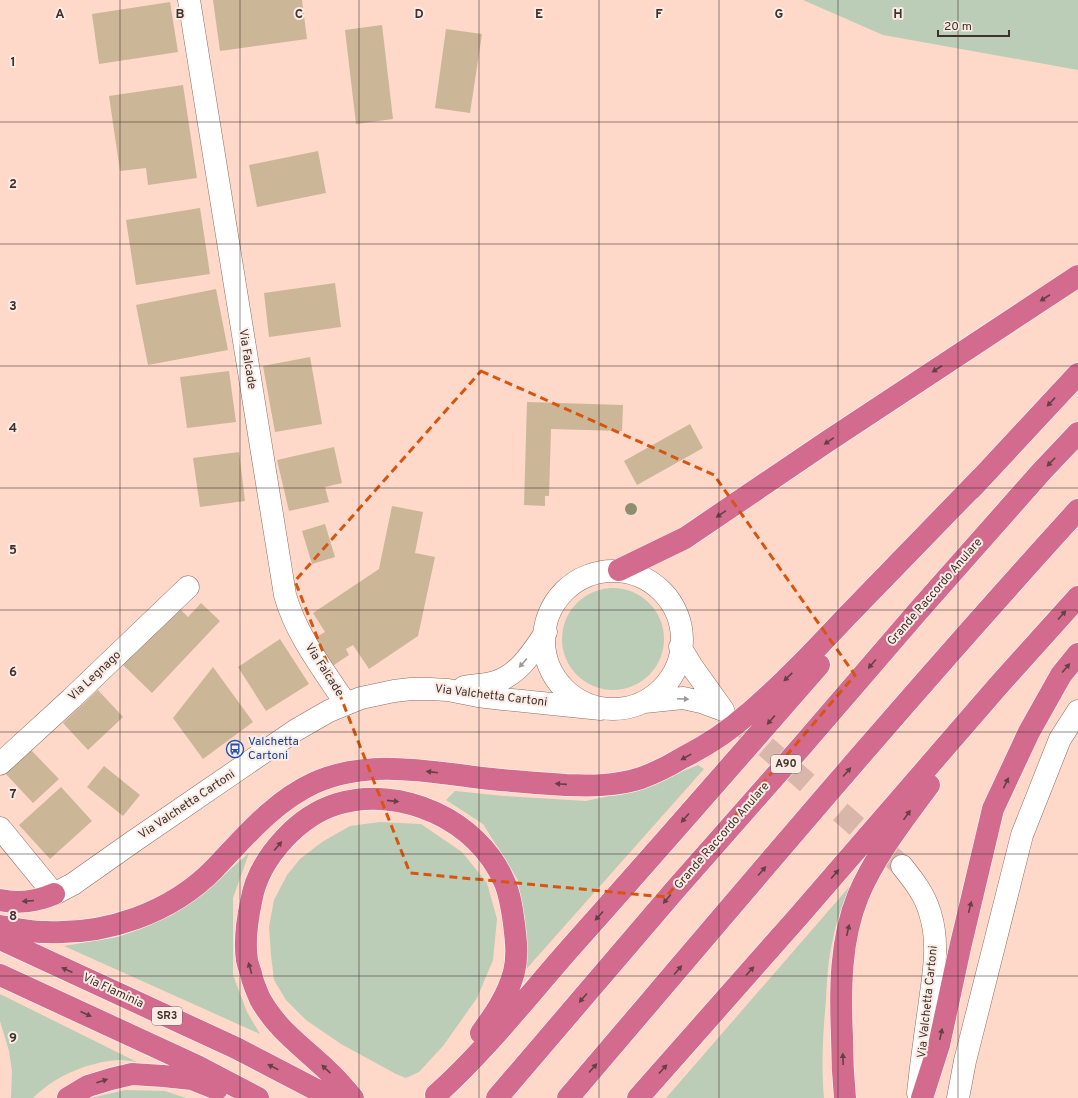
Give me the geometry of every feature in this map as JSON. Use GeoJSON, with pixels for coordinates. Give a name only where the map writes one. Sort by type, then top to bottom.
{"type":"FeatureCollection","features":[{"type":"Feature","properties":{"kind":"highway"},"geometry":{"type":"LineString","coordinates":[[619,570],[685,538],[825,443],[1078,276]]}},
{"type":"Feature","properties":{"kind":"highway"},"geometry":{"type":"LineString","coordinates":[[0,926],[39,932],[66,932],[96,929],[120,924],[143,915],[177,898],[202,881],[255,825],[281,802],[313,784],[336,775],[361,770],[407,769],[482,778],[566,784],[586,785],[620,783],[651,774],[694,752],[721,735],[748,715],[796,669],[981,478],[1078,374]]}},
{"type":"Feature","properties":{"kind":"highway","name":"Grande Raccordo Anulare"},"geometry":{"type":"LineString","coordinates":[[498,1098],[674,891],[914,615],[1042,471],[1078,433]]}},
{"type":"Feature","properties":{"kind":"highway"},"geometry":{"type":"LineString","coordinates":[[435,1097],[504,1026],[981,478]]}},
{"type":"Feature","properties":{"kind":"highway"},"geometry":{"type":"LineString","coordinates":[[568,1098],[805,821],[971,630],[1078,510]]}},
{"type":"Feature","properties":{"kind":"highway"},"geometry":{"type":"LineString","coordinates":[[638,1098],[798,917],[998,686],[1078,597]]}},
{"type":"Feature","properties":{"kind":"highway"},"geometry":{"type":"LineString","coordinates":[[922,1098],[939,1045],[993,809],[1029,732],[1061,675],[1078,654]]}},
{"type":"Feature","properties":{"kind":"highway"},"geometry":{"type":"LineString","coordinates":[[845,1098],[841,1010],[842,977],[845,944],[859,894],[872,868],[890,840],[998,686]]}},
{"type":"Feature","properties":{"kind":"highway"},"geometry":{"type":"LineString","coordinates":[[353,1098],[329,1071],[296,1043],[279,1026],[259,997],[247,960],[247,924],[252,892],[258,876],[277,846],[292,831],[305,821],[336,805],[354,801],[375,799],[406,802],[435,812],[463,829],[486,852],[496,866],[504,881],[513,911],[516,956],[514,971],[507,992],[497,1012],[435,1097]]}},
{"type":"Feature","properties":{"kind":"highway"},"geometry":{"type":"LineString","coordinates":[[0,900],[8,902],[33,900],[48,897],[54,894]]}},
{"type":"Feature","properties":{"kind":"highway","name":"Via Flaminia"},"geometry":{"type":"LineString","coordinates":[[0,939],[236,1048],[332,1098]]}},
{"type":"Feature","properties":{"kind":"highway","name":"SR3"},"geometry":{"type":"LineString","coordinates":[[0,975],[198,1066],[258,1098]]}},
{"type":"Feature","properties":{"kind":"highway"},"geometry":{"type":"LineString","coordinates":[[68,1098],[88,1086],[132,1074],[192,1080],[241,1098]]}},
{"type":"Feature","properties":{"kind":"street","name":"Via Falcade"},"geometry":{"type":"LineString","coordinates":[[189,0],[285,595],[288,607],[307,646],[346,704]]}},
{"type":"Feature","properties":{"kind":"street","name":"Via Valchetta Cartoni"},"geometry":{"type":"LineString","coordinates":[[609,570],[619,570],[628,570],[648,579],[666,596],[675,612],[678,624],[680,647],[676,664],[669,680],[657,693],[644,702],[634,706],[612,710],[590,705],[574,697],[563,688],[550,667],[546,651],[546,632],[550,611],[564,590],[579,579],[590,574],[609,570]]}},
{"type":"Feature","properties":{"kind":"street","name":"Via Legnago"},"geometry":{"type":"LineString","coordinates":[[0,764],[71,699],[188,587]]}},
{"type":"Feature","properties":{"kind":"street"},"geometry":{"type":"LineString","coordinates":[[448,690],[493,683],[508,676],[524,663],[546,632]]}},
{"type":"Feature","properties":{"kind":"street"},"geometry":{"type":"LineString","coordinates":[[644,702],[683,698],[701,702],[723,710],[680,647]]}},
{"type":"Feature","properties":{"kind":"street","name":"Via Valchetta Cartoni"},"geometry":{"type":"LineString","coordinates":[[54,894],[73,884],[296,730],[329,711],[361,698],[411,689],[448,690],[503,700],[602,708]]}},
{"type":"Feature","properties":{"kind":"street"},"geometry":{"type":"LineString","coordinates":[[958,1098],[965,1061],[1022,835],[1060,739],[1078,711]]}},
{"type":"Feature","properties":{"kind":"street"},"geometry":{"type":"LineString","coordinates":[[0,828],[54,894]]}},
{"type":"Feature","properties":{"kind":"street","name":"Via Valchetta Cartoni"},"geometry":{"type":"LineString","coordinates":[[902,866],[918,886],[930,913],[935,934],[935,957],[917,1098]]}},
{"type":"Feature","properties":{"kind":"highlighted area"},"geometry":{"type":"Polygon","coordinates":[[[481,371],[714,475],[855,675],[666,897],[410,873],[295,581],[481,371]]]}},
{"type":"Feature","properties":{"kind":"green space"},"geometry":{"type":"Polygon","coordinates":[[[803,0],[1078,0],[1078,70],[883,35],[803,0]]]}},
{"type":"Feature","properties":{"kind":"green space"},"geometry":{"type":"Polygon","coordinates":[[[613,588],[632,592],[649,603],[660,620],[664,639],[660,658],[649,675],[632,686],[613,690],[594,686],[577,675],[566,658],[562,639],[566,620],[577,603],[594,592],[613,588]]]}},
{"type":"Feature","properties":{"kind":"green space"},"geometry":{"type":"Polygon","coordinates":[[[698,765],[704,769],[521,975],[527,943],[518,880],[483,824],[446,800],[455,791],[504,796],[586,801],[637,790],[698,765]]]}},
{"type":"Feature","properties":{"kind":"green space"},"geometry":{"type":"Polygon","coordinates":[[[380,822],[421,824],[462,852],[487,883],[497,919],[493,960],[477,998],[443,1046],[419,1072],[406,1078],[341,1044],[306,1020],[286,1000],[274,980],[271,955],[269,927],[274,900],[287,875],[300,859],[322,842],[350,826],[380,822]]]}},
{"type":"Feature","properties":{"kind":"green space"},"geometry":{"type":"Polygon","coordinates":[[[249,853],[233,898],[233,975],[247,1012],[260,1034],[64,946],[118,937],[172,915],[204,892],[249,853]]]}},
{"type":"Feature","properties":{"kind":"green space"},"geometry":{"type":"Polygon","coordinates":[[[850,886],[836,926],[831,947],[827,977],[823,1049],[824,1098],[666,1098],[850,886]]]}},
{"type":"Feature","properties":{"kind":"green space"},"geometry":{"type":"Polygon","coordinates":[[[0,994],[137,1062],[126,1060],[107,1061],[84,1067],[51,1083],[33,1098],[11,1098],[12,1071],[9,1051],[0,1021],[0,994]]]}},
{"type":"Feature","properties":{"kind":"green space"},"geometry":{"type":"Polygon","coordinates":[[[125,1090],[165,1091],[186,1098],[91,1098],[125,1090]]]}},
{"type":"Feature","properties":{"kind":"building"},"geometry":{"type":"Polygon","coordinates":[[[213,0],[302,0],[307,39],[220,51],[213,0]]]}},
{"type":"Feature","properties":{"kind":"building"},"geometry":{"type":"Polygon","coordinates":[[[170,2],[178,52],[99,64],[92,14],[170,2]]]}},
{"type":"Feature","properties":{"kind":"building"},"geometry":{"type":"Polygon","coordinates":[[[382,25],[393,119],[356,124],[345,30],[382,25]]]}},
{"type":"Feature","properties":{"kind":"building"},"geometry":{"type":"Polygon","coordinates":[[[446,29],[482,34],[470,113],[435,108],[446,29]]]}},
{"type":"Feature","properties":{"kind":"building"},"geometry":{"type":"Polygon","coordinates":[[[183,85],[197,178],[148,185],[146,168],[120,171],[109,96],[183,85]]]}},
{"type":"Feature","properties":{"kind":"building"},"geometry":{"type":"Polygon","coordinates":[[[318,151],[326,193],[257,207],[249,165],[318,151]]]}},
{"type":"Feature","properties":{"kind":"building"},"geometry":{"type":"Polygon","coordinates":[[[200,208],[210,274],[136,285],[126,220],[200,208]]]}},
{"type":"Feature","properties":{"kind":"building"},"geometry":{"type":"Polygon","coordinates":[[[335,283],[341,327],[269,337],[264,293],[335,283]]]}},
{"type":"Feature","properties":{"kind":"building"},"geometry":{"type":"Polygon","coordinates":[[[216,289],[228,350],[148,365],[136,305],[216,289]]]}},
{"type":"Feature","properties":{"kind":"building"},"geometry":{"type":"Polygon","coordinates":[[[310,357],[322,424],[275,432],[263,366],[310,357]]]}},
{"type":"Feature","properties":{"kind":"building"},"geometry":{"type":"Polygon","coordinates":[[[229,371],[236,422],[187,428],[180,377],[229,371]]]}},
{"type":"Feature","properties":{"kind":"building"},"geometry":{"type":"Polygon","coordinates":[[[527,402],[623,405],[622,431],[551,429],[549,496],[545,496],[545,506],[524,505],[527,402]]]}},
{"type":"Feature","properties":{"kind":"building"},"geometry":{"type":"Polygon","coordinates":[[[690,424],[703,448],[637,485],[624,461],[690,424]]]}},
{"type":"Feature","properties":{"kind":"building"},"geometry":{"type":"Polygon","coordinates":[[[334,447],[342,483],[325,487],[329,502],[289,511],[277,460],[334,447]]]}},
{"type":"Feature","properties":{"kind":"building"},"geometry":{"type":"Polygon","coordinates":[[[239,452],[245,501],[200,507],[193,458],[239,452]]]}},
{"type":"Feature","properties":{"kind":"building"},"geometry":{"type":"Polygon","coordinates":[[[392,506],[423,512],[415,553],[435,557],[418,636],[369,669],[353,645],[346,649],[349,655],[331,667],[313,639],[325,632],[313,613],[379,569],[392,506]]]}},
{"type":"Feature","properties":{"kind":"building"},"geometry":{"type":"Polygon","coordinates":[[[325,524],[335,557],[312,564],[302,531],[325,524]]]}},
{"type":"Feature","properties":{"kind":"building"},"geometry":{"type":"Polygon","coordinates":[[[201,603],[220,621],[152,693],[120,662],[176,605],[188,617],[201,603]]]}},
{"type":"Feature","properties":{"kind":"building"},"geometry":{"type":"Polygon","coordinates":[[[280,639],[309,684],[266,711],[238,667],[280,639]]]}},
{"type":"Feature","properties":{"kind":"building"},"geometry":{"type":"Polygon","coordinates":[[[213,667],[253,722],[203,759],[173,718],[213,667]]]}},
{"type":"Feature","properties":{"kind":"building"},"geometry":{"type":"Polygon","coordinates":[[[98,690],[123,717],[88,750],[63,723],[98,690]]]}},
{"type":"Feature","properties":{"kind":"building"},"geometry":{"type":"Polygon","coordinates":[[[30,749],[59,779],[33,803],[5,773],[30,749]]]}},
{"type":"Feature","properties":{"kind":"building"},"geometry":{"type":"Polygon","coordinates":[[[104,766],[140,795],[123,816],[87,787],[104,766]]]}},
{"type":"Feature","properties":{"kind":"building"},"geometry":{"type":"Polygon","coordinates":[[[61,787],[92,821],[50,859],[19,825],[61,787]]]}},
{"type":"Feature","properties":{"kind":"tunnel"},"geometry":{"type":"LineString","coordinates":[[741,725],[902,866]]}},
{"type":"Feature","properties":{"kind":"place","name":"Valchetta Cartoni"},"geometry":{"type":"Point","coordinates":[235,749]}}]}
